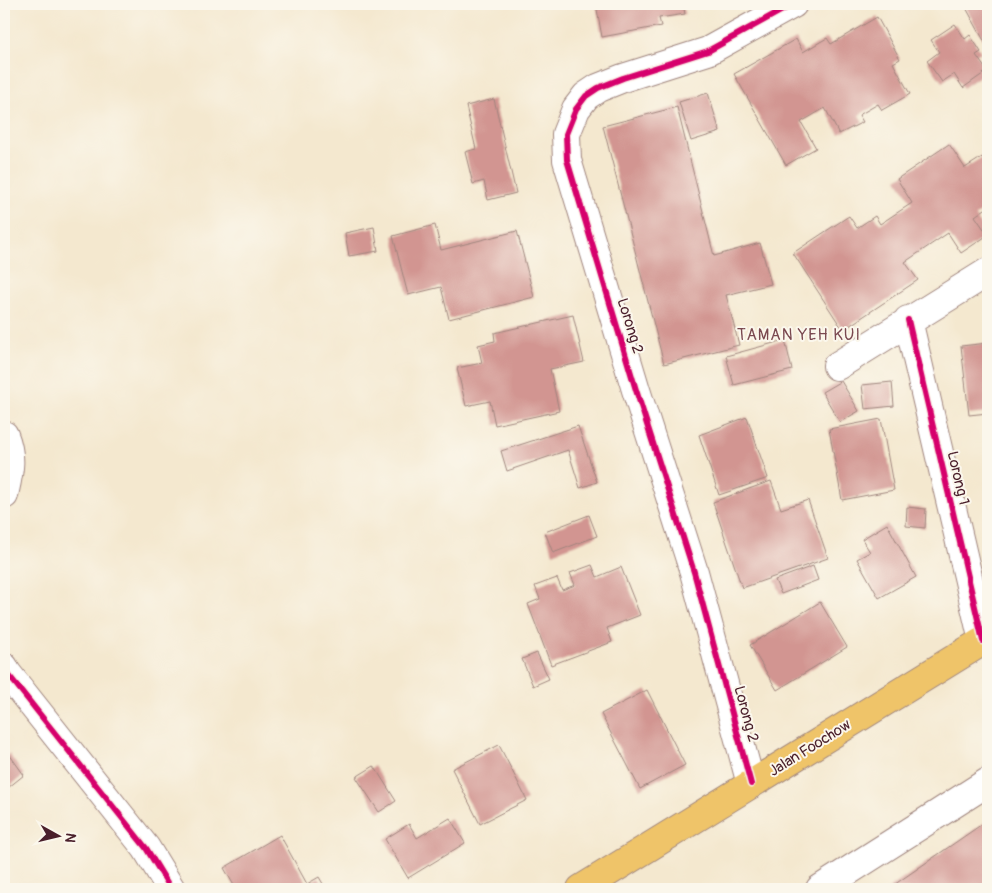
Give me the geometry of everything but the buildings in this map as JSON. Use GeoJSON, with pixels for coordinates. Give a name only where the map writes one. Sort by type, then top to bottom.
{"type":"FeatureCollection","features":[{"type":"Feature","properties":{"kind":"main road","name":"Jalan Foochow"},"geometry":{"type":"LineString","coordinates":[[582,889],[986,639]]}},
{"type":"Feature","properties":{"kind":"street","name":"Lorong 2"},"geometry":{"type":"LineString","coordinates":[[751,784],[694,572],[567,160],[566,134],[576,109],[586,96],[598,88],[623,78],[708,51],[793,4]]}},
{"type":"Feature","properties":{"kind":"street"},"geometry":{"type":"LineString","coordinates":[[837,366],[908,320],[988,272]]}},
{"type":"Feature","properties":{"kind":"street","name":"Lorong 1"},"geometry":{"type":"LineString","coordinates":[[908,320],[986,639]]}},
{"type":"Feature","properties":{"kind":"street"},"geometry":{"type":"LineString","coordinates":[[4,435],[8,447],[10,465],[4,494]]}},
{"type":"Feature","properties":{"kind":"street"},"geometry":{"type":"LineString","coordinates":[[4,666],[6,673],[146,848],[171,889]]}},
{"type":"Feature","properties":{"kind":"street"},"geometry":{"type":"LineString","coordinates":[[831,886],[988,782]]}},
{"type":"Feature","properties":{"kind":"cycle path"},"geometry":{"type":"LineString","coordinates":[[751,784],[694,572],[636,390],[567,160],[566,134],[576,109],[586,96],[598,88],[623,78],[708,51],[793,4]]}},
{"type":"Feature","properties":{"kind":"cycle path"},"geometry":{"type":"LineString","coordinates":[[908,320],[983,641]]}},
{"type":"Feature","properties":{"kind":"cycle path"},"geometry":{"type":"LineString","coordinates":[[4,667],[146,848],[171,889]]}},
{"type":"Feature","properties":{"kind":"district","name":"TAMAN YEH KUI"},"geometry":{"type":"Point","coordinates":[799,335]}}]}
